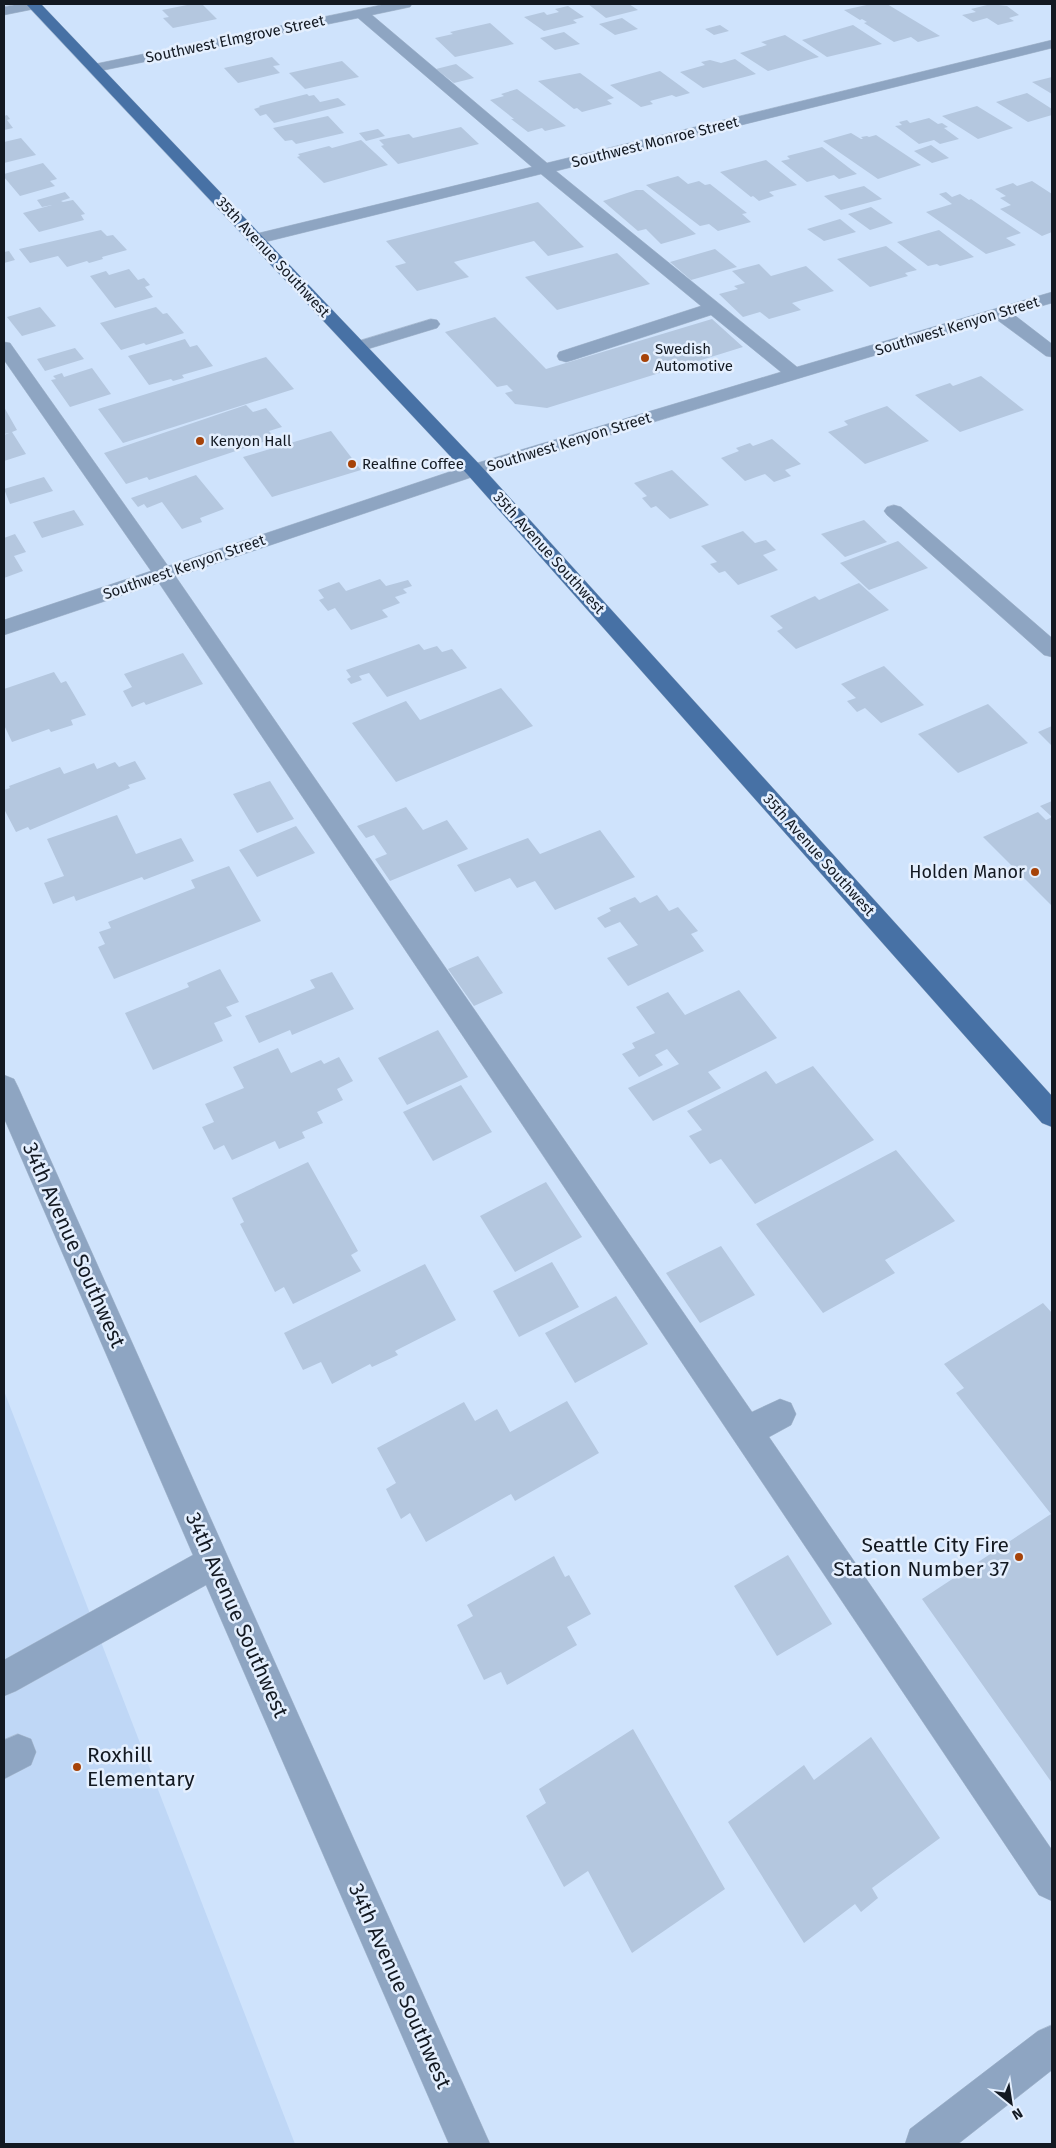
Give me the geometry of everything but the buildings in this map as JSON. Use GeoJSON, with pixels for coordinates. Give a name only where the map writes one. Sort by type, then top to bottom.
{"type":"FeatureCollection","features":[{"type":"Feature","properties":{"kind":"main road","name":"35th Avenue Southwest"},"geometry":{"type":"LineString","coordinates":[[33,4],[474,470],[1052,1115]]}},
{"type":"Feature","properties":{"kind":"street"},"geometry":{"type":"LineString","coordinates":[[4,11],[33,4]]}},
{"type":"Feature","properties":{"kind":"street","name":"Southwest Elmgrove Street"},"geometry":{"type":"LineString","coordinates":[[95,68],[405,4]]}},
{"type":"Feature","properties":{"kind":"street"},"geometry":{"type":"LineString","coordinates":[[361,13],[544,169],[794,374]]}},
{"type":"Feature","properties":{"kind":"street","name":"Southwest Monroe Street"},"geometry":{"type":"LineString","coordinates":[[258,240],[1052,44]]}},
{"type":"Feature","properties":{"kind":"street","name":"Southwest Kenyon Street"},"geometry":{"type":"LineString","coordinates":[[4,628],[474,470],[1052,297]]}},
{"type":"Feature","properties":{"kind":"street"},"geometry":{"type":"LineString","coordinates":[[566,356],[713,308]]}},
{"type":"Feature","properties":{"kind":"street"},"geometry":{"type":"LineString","coordinates":[[999,313],[1052,352]]}},
{"type":"Feature","properties":{"kind":"street"},"geometry":{"type":"LineString","coordinates":[[358,347],[431,324]]}},
{"type":"Feature","properties":{"kind":"street"},"geometry":{"type":"LineString","coordinates":[[4,347],[164,574],[1052,1882]]}},
{"type":"Feature","properties":{"kind":"street"},"geometry":{"type":"LineString","coordinates":[[894,511],[1052,650]]}},
{"type":"Feature","properties":{"kind":"street","name":"34th Avenue Southwest"},"geometry":{"type":"LineString","coordinates":[[4,1087],[470,2144]]}},
{"type":"Feature","properties":{"kind":"street"},"geometry":{"type":"LineString","coordinates":[[747,1432],[780,1414]]}},
{"type":"Feature","properties":{"kind":"street"},"geometry":{"type":"LineString","coordinates":[[4,1679],[214,1562]]}},
{"type":"Feature","properties":{"kind":"street"},"geometry":{"type":"LineString","coordinates":[[925,2144],[1052,2045]]}},
{"type":"Feature","properties":{"kind":"shaded area","name":"Roxhill Elementary"},"geometry":{"type":"Polygon","coordinates":[[[4,1391],[295,2144],[4,2144],[4,1391]]]}},
{"type":"Feature","properties":{"kind":"place","name":"Swedish Automotive"},"geometry":{"type":"Point","coordinates":[645,358]}},
{"type":"Feature","properties":{"kind":"place","name":"Kenyon Hall"},"geometry":{"type":"Point","coordinates":[200,441]}},
{"type":"Feature","properties":{"kind":"place","name":"Realfine Coffee"},"geometry":{"type":"Point","coordinates":[352,464]}},
{"type":"Feature","properties":{"kind":"place","name":"Holden Manor"},"geometry":{"type":"Point","coordinates":[1035,872]}},
{"type":"Feature","properties":{"kind":"place","name":"Seattle City Fire Station Number 37"},"geometry":{"type":"Point","coordinates":[1019,1557]}},
{"type":"Feature","properties":{"kind":"place","name":"Roxhill Elementary"},"geometry":{"type":"Point","coordinates":[77,1767]}}]}
